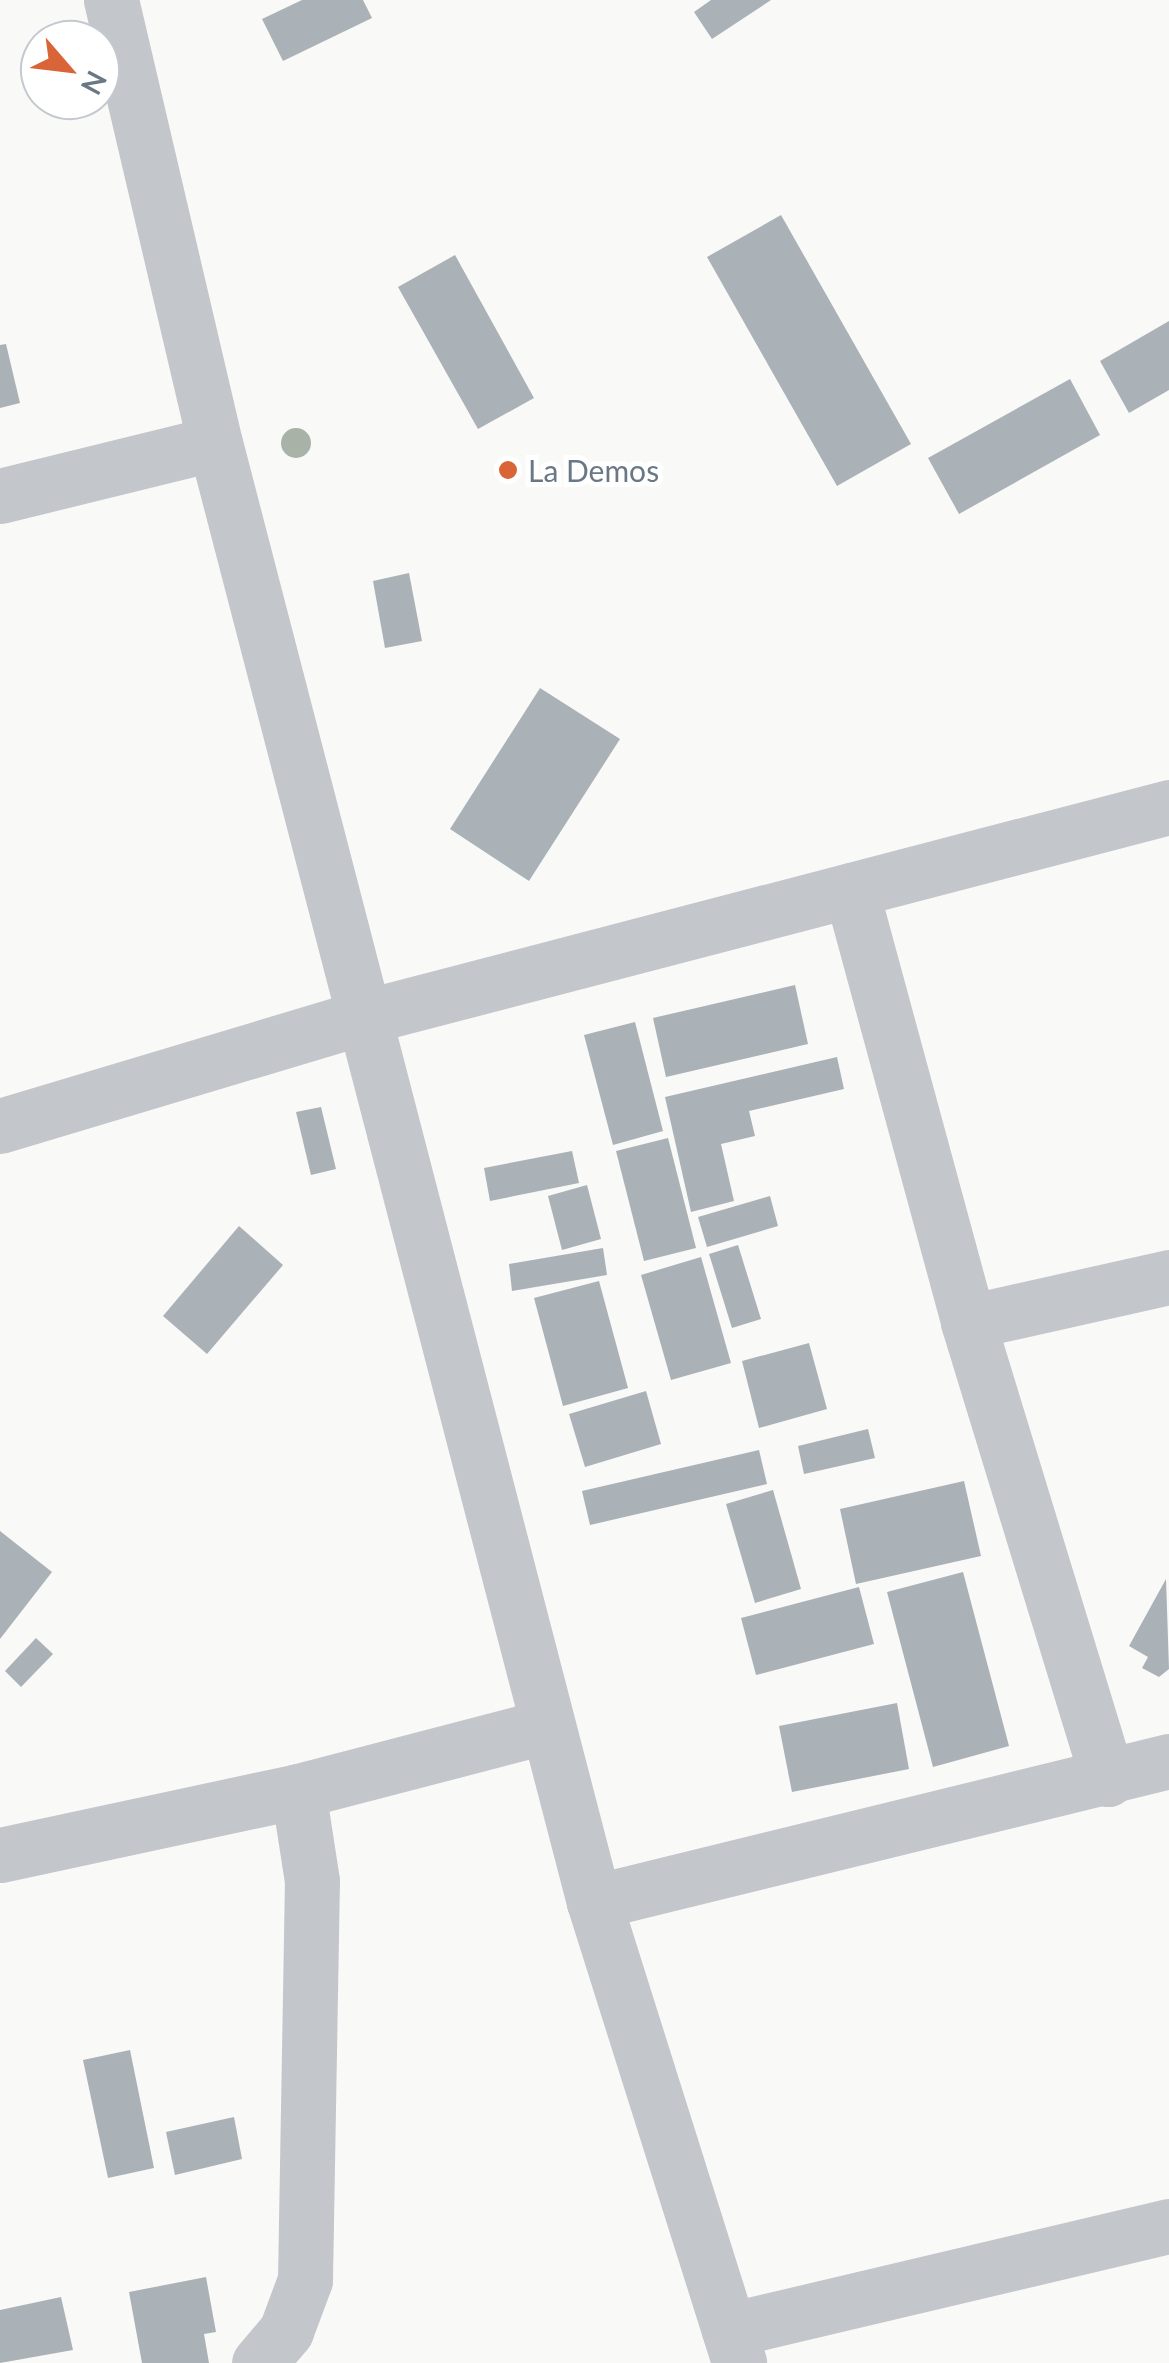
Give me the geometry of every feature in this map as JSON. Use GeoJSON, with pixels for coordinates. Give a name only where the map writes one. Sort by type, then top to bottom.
{"type":"FeatureCollection","features":[{"type":"Feature","properties":{"kind":"street"},"geometry":{"type":"LineString","coordinates":[[110,0],[214,443],[594,1902],[734,2347],[1167,2236]]}},
{"type":"Feature","properties":{"kind":"street"},"geometry":{"type":"LineString","coordinates":[[0,496],[214,443]]}},
{"type":"Feature","properties":{"kind":"street"},"geometry":{"type":"LineString","coordinates":[[0,1126],[364,1016],[1169,807]]}},
{"type":"Feature","properties":{"kind":"street"},"geometry":{"type":"LineString","coordinates":[[850,890],[968,1322],[1108,1778]]}},
{"type":"Feature","properties":{"kind":"street"},"geometry":{"type":"LineString","coordinates":[[968,1322],[1169,1277]]}},
{"type":"Feature","properties":{"kind":"street"},"geometry":{"type":"LineString","coordinates":[[0,1855],[298,1791],[548,1726]]}},
{"type":"Feature","properties":{"kind":"street"},"geometry":{"type":"LineString","coordinates":[[594,1902],[1169,1761]]}},
{"type":"Feature","properties":{"kind":"street"},"geometry":{"type":"LineString","coordinates":[[260,2363],[286,2331],[305,2280],[312,1881],[298,1791]]}},
{"type":"Feature","properties":{"kind":"building"},"geometry":{"type":"Polygon","coordinates":[[[302,0],[363,0],[372,18],[283,61],[262,19],[302,0]]]}},
{"type":"Feature","properties":{"kind":"building"},"geometry":{"type":"Polygon","coordinates":[[[711,0],[771,0],[712,39],[694,12],[711,0]]]}},
{"type":"Feature","properties":{"kind":"building"},"geometry":{"type":"Polygon","coordinates":[[[781,215],[911,444],[837,486],[707,257],[781,215]]]}},
{"type":"Feature","properties":{"kind":"building"},"geometry":{"type":"Polygon","coordinates":[[[455,255],[534,398],[478,429],[398,287],[455,255]]]}},
{"type":"Feature","properties":{"kind":"building"},"geometry":{"type":"Polygon","coordinates":[[[1169,321],[1169,390],[1129,413],[1100,361],[1169,321]]]}},
{"type":"Feature","properties":{"kind":"building"},"geometry":{"type":"Polygon","coordinates":[[[6,344],[20,403],[0,408],[0,345],[6,344]]]}},
{"type":"Feature","properties":{"kind":"building"},"geometry":{"type":"Polygon","coordinates":[[[1070,379],[1100,435],[959,514],[928,458],[1070,379]]]}},
{"type":"Feature","properties":{"kind":"building"},"geometry":{"type":"Polygon","coordinates":[[[409,573],[422,641],[385,648],[373,581],[409,573]]]}},
{"type":"Feature","properties":{"kind":"building"},"geometry":{"type":"Polygon","coordinates":[[[540,688],[620,739],[529,881],[450,829],[540,688]]]}},
{"type":"Feature","properties":{"kind":"building"},"geometry":{"type":"Polygon","coordinates":[[[795,985],[808,1044],[666,1077],[653,1018],[795,985]]]}},
{"type":"Feature","properties":{"kind":"building"},"geometry":{"type":"Polygon","coordinates":[[[635,1022],[663,1131],[613,1145],[584,1035],[635,1022]]]}},
{"type":"Feature","properties":{"kind":"building"},"geometry":{"type":"Polygon","coordinates":[[[837,1057],[844,1089],[749,1111],[755,1136],[721,1144],[734,1201],[691,1212],[665,1097],[837,1057]]]}},
{"type":"Feature","properties":{"kind":"building"},"geometry":{"type":"Polygon","coordinates":[[[321,1107],[336,1169],[311,1175],[296,1112],[321,1107]]]}},
{"type":"Feature","properties":{"kind":"building"},"geometry":{"type":"Polygon","coordinates":[[[668,1138],[696,1248],[644,1261],[616,1151],[668,1138]]]}},
{"type":"Feature","properties":{"kind":"building"},"geometry":{"type":"Polygon","coordinates":[[[572,1151],[579,1183],[490,1201],[484,1168],[572,1151]]]}},
{"type":"Feature","properties":{"kind":"building"},"geometry":{"type":"Polygon","coordinates":[[[587,1185],[601,1239],[562,1250],[548,1196],[587,1185]]]}},
{"type":"Feature","properties":{"kind":"building"},"geometry":{"type":"Polygon","coordinates":[[[770,1196],[778,1226],[707,1247],[698,1217],[770,1196]]]}},
{"type":"Feature","properties":{"kind":"building"},"geometry":{"type":"Polygon","coordinates":[[[239,1226],[283,1265],[207,1354],[163,1316],[239,1226]]]}},
{"type":"Feature","properties":{"kind":"building"},"geometry":{"type":"Polygon","coordinates":[[[738,1245],[761,1319],[732,1328],[709,1254],[738,1245]]]}},
{"type":"Feature","properties":{"kind":"building"},"geometry":{"type":"Polygon","coordinates":[[[603,1248],[607,1275],[512,1291],[509,1264],[603,1248]]]}},
{"type":"Feature","properties":{"kind":"building"},"geometry":{"type":"Polygon","coordinates":[[[701,1257],[731,1363],[671,1380],[641,1275],[701,1257]]]}},
{"type":"Feature","properties":{"kind":"building"},"geometry":{"type":"Polygon","coordinates":[[[599,1281],[628,1388],[563,1406],[534,1298],[599,1281]]]}},
{"type":"Feature","properties":{"kind":"building"},"geometry":{"type":"Polygon","coordinates":[[[809,1343],[827,1409],[759,1428],[742,1361],[809,1343]]]}},
{"type":"Feature","properties":{"kind":"building"},"geometry":{"type":"Polygon","coordinates":[[[646,1391],[661,1444],[585,1467],[569,1414],[646,1391]]]}},
{"type":"Feature","properties":{"kind":"building"},"geometry":{"type":"Polygon","coordinates":[[[868,1429],[875,1458],[804,1474],[798,1446],[868,1429]]]}},
{"type":"Feature","properties":{"kind":"building"},"geometry":{"type":"Polygon","coordinates":[[[759,1450],[767,1484],[590,1525],[582,1491],[759,1450]]]}},
{"type":"Feature","properties":{"kind":"building"},"geometry":{"type":"Polygon","coordinates":[[[964,1481],[981,1556],[856,1584],[840,1509],[964,1481]]]}},
{"type":"Feature","properties":{"kind":"building"},"geometry":{"type":"Polygon","coordinates":[[[773,1490],[801,1589],[755,1603],[726,1504],[773,1490]]]}},
{"type":"Feature","properties":{"kind":"building"},"geometry":{"type":"Polygon","coordinates":[[[0,1531],[52,1572],[0,1639],[0,1531]]]}},
{"type":"Feature","properties":{"kind":"building"},"geometry":{"type":"Polygon","coordinates":[[[963,1572],[1009,1746],[933,1767],[887,1592],[963,1572]]]}},
{"type":"Feature","properties":{"kind":"building"},"geometry":{"type":"Polygon","coordinates":[[[1166,1579],[1169,1669],[1159,1677],[1142,1668],[1148,1657],[1129,1646],[1166,1579]]]}},
{"type":"Feature","properties":{"kind":"building"},"geometry":{"type":"Polygon","coordinates":[[[859,1587],[874,1644],[756,1675],[741,1618],[859,1587]]]}},
{"type":"Feature","properties":{"kind":"building"},"geometry":{"type":"Polygon","coordinates":[[[36,1638],[53,1654],[21,1687],[5,1671],[36,1638]]]}},
{"type":"Feature","properties":{"kind":"building"},"geometry":{"type":"Polygon","coordinates":[[[897,1703],[909,1769],[792,1792],[779,1726],[897,1703]]]}},
{"type":"Feature","properties":{"kind":"building"},"geometry":{"type":"Polygon","coordinates":[[[130,2050],[154,2168],[108,2178],[83,2060],[130,2050]]]}},
{"type":"Feature","properties":{"kind":"building"},"geometry":{"type":"Polygon","coordinates":[[[234,2117],[242,2159],[175,2175],[166,2132],[234,2117]]]}},
{"type":"Feature","properties":{"kind":"building"},"geometry":{"type":"Polygon","coordinates":[[[206,2277],[216,2332],[204,2334],[209,2363],[142,2363],[129,2292],[206,2277]]]}},
{"type":"Feature","properties":{"kind":"building"},"geometry":{"type":"Polygon","coordinates":[[[61,2297],[73,2350],[0,2363],[0,2310],[61,2297]]]}},
{"type":"Feature","properties":{"kind":"place","name":"La Demos"},"geometry":{"type":"Point","coordinates":[508,470]}}]}
